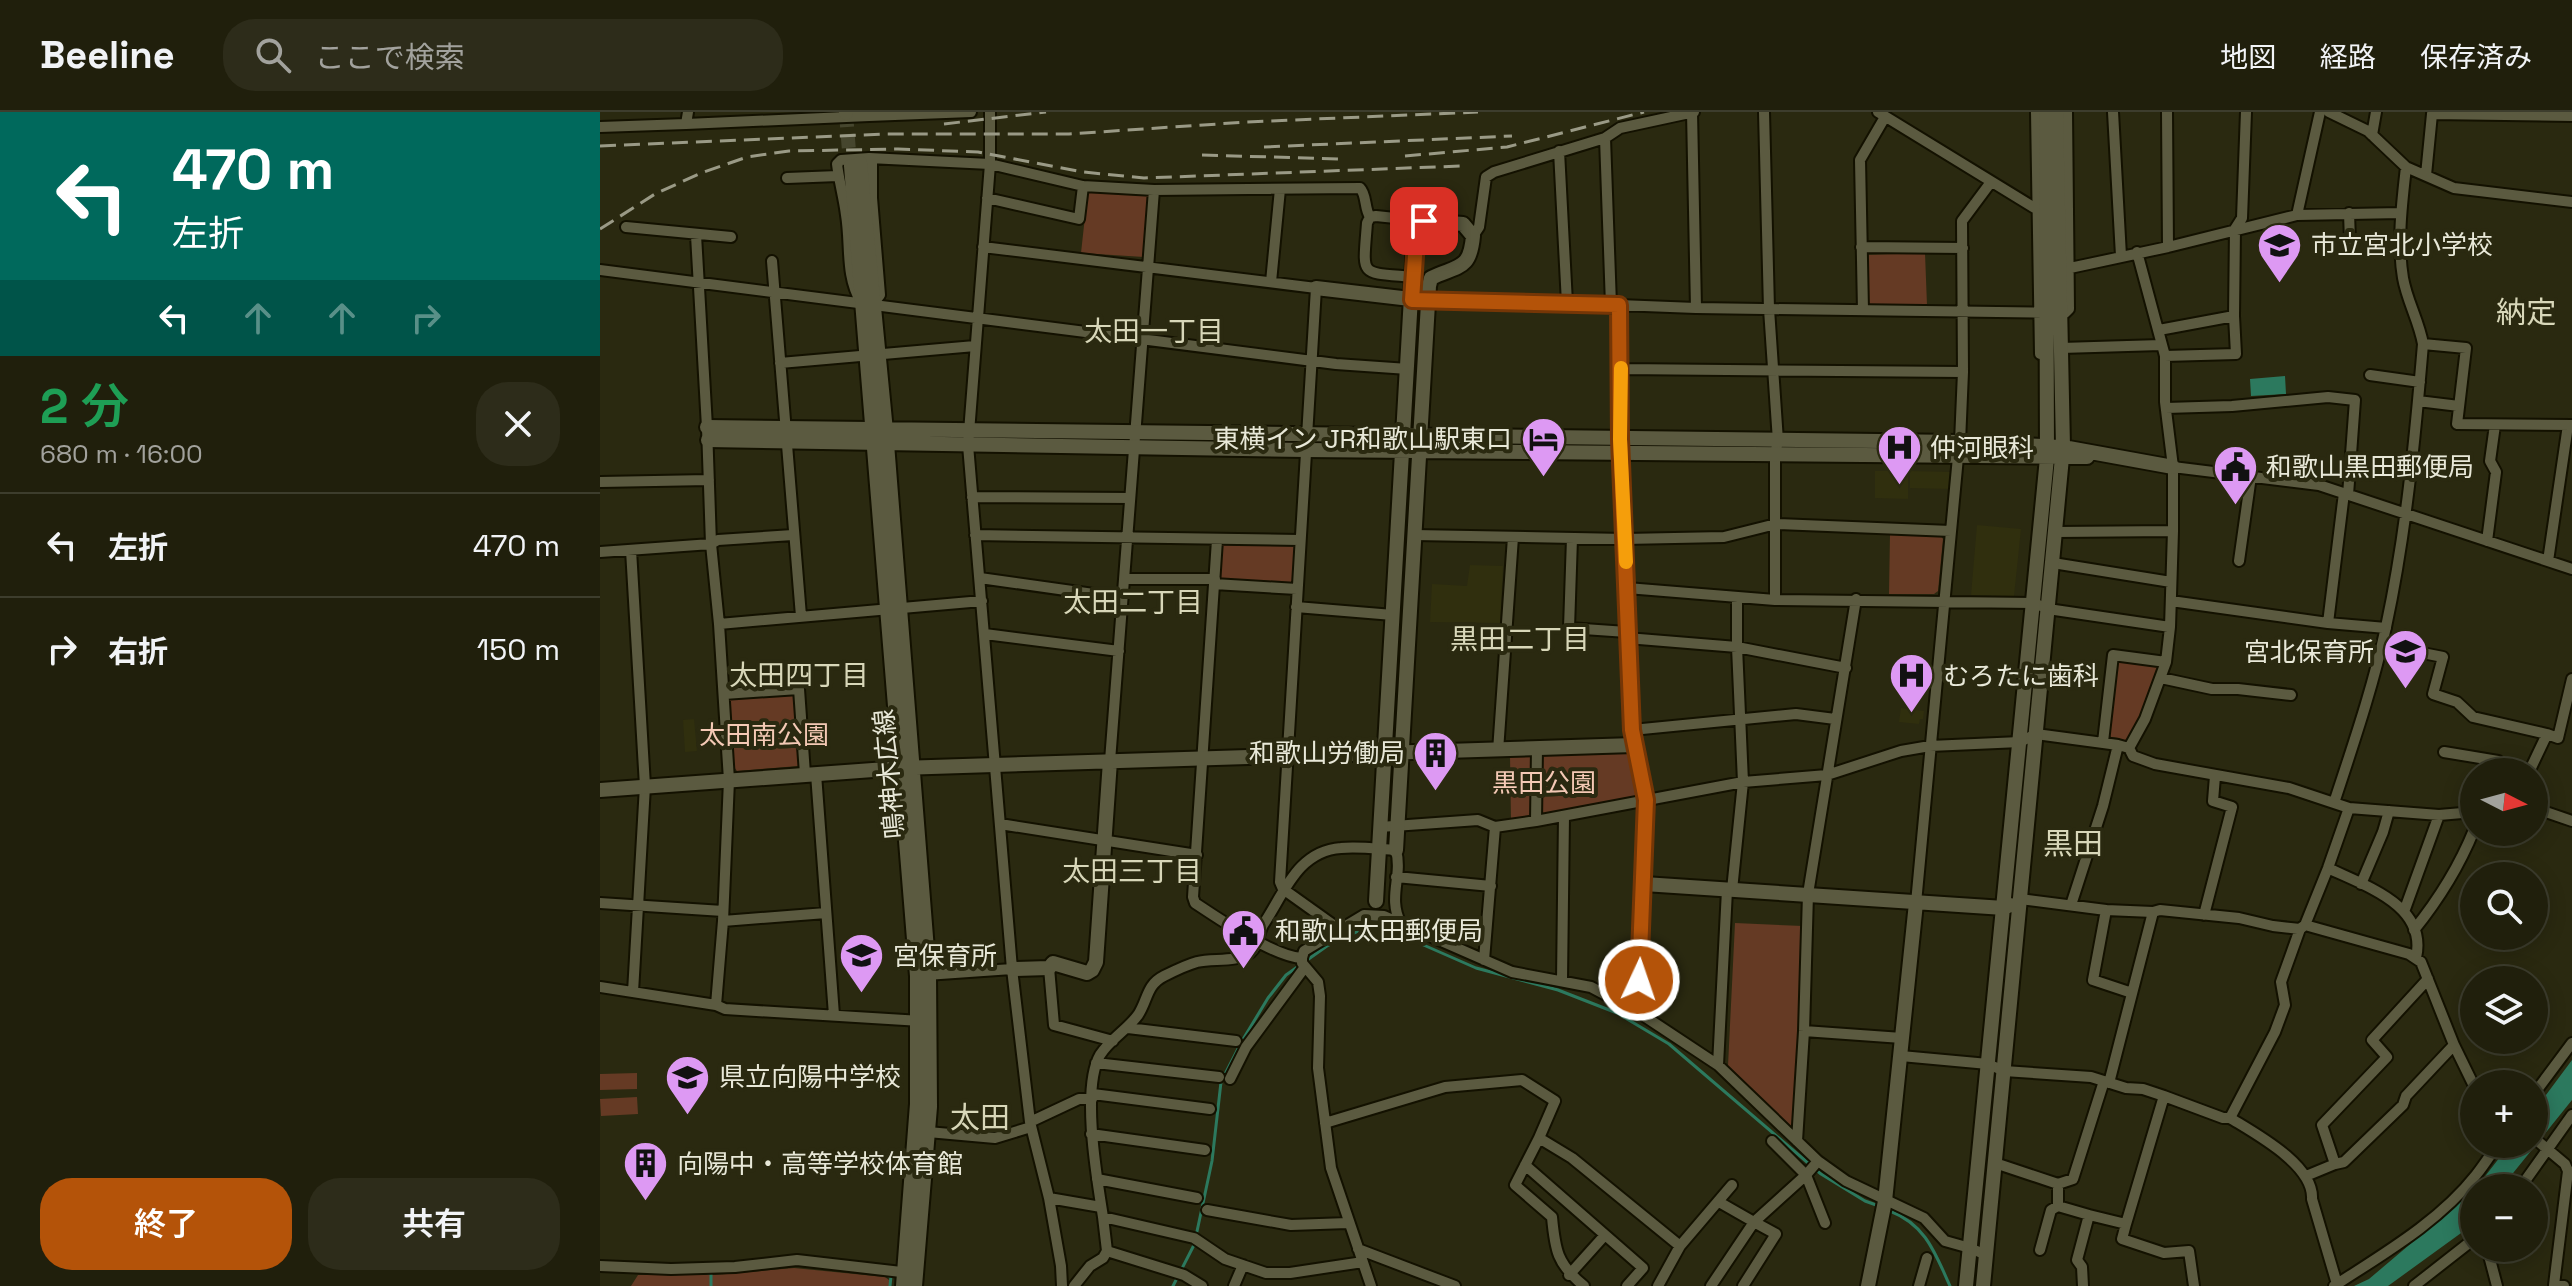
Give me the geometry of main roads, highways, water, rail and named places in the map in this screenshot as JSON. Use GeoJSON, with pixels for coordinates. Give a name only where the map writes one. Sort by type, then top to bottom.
{"type":"FeatureCollection","features":[{"type":"Feature","properties":{"kind":"waterway"},"geometry":{"type":"LineString","coordinates":[[1196,1236],[1212,1161],[1221,1082],[1242,1041],[1286,975],[1327,946],[1365,928],[1387,929],[1476,968],[1558,990],[1617,1013],[1669,1044],[1821,1174],[1879,1206]]}},
{"type":"Feature","properties":{"kind":"waterway"},"geometry":{"type":"LineString","coordinates":[[1890,1211],[1921,1232],[1934,1251],[1950,1286]]}},
{"type":"Feature","properties":{"kind":"waterway"},"geometry":{"type":"LineString","coordinates":[[1173,1286],[1195,1243]]}},
{"type":"Feature","properties":{"kind":"waterway"},"geometry":{"type":"LineString","coordinates":[[708,1273],[711,1273],[711,1286]]}},
{"type":"Feature","properties":{"kind":"waterway"},"geometry":{"type":"LineString","coordinates":[[889,1276],[890,1286]]}},
{"type":"Feature","properties":{"kind":"tunnel"},"geometry":{"type":"LineString","coordinates":[[846,113],[850,164]]}},
{"type":"Feature","properties":{"kind":"railway"},"geometry":{"type":"LineString","coordinates":[[944,124],[1046,112]]}},
{"type":"Feature","properties":{"kind":"railway"},"geometry":{"type":"LineString","coordinates":[[600,146],[885,134],[1069,134],[1247,122],[1478,112]]}},
{"type":"Feature","properties":{"kind":"railway"},"geometry":{"type":"LineString","coordinates":[[1405,156],[1507,147],[1644,112]]}},
{"type":"Feature","properties":{"kind":"railway"},"geometry":{"type":"LineString","coordinates":[[1264,147],[1512,136]]}},
{"type":"Feature","properties":{"kind":"railway"},"geometry":{"type":"LineString","coordinates":[[600,229],[655,194],[701,173],[747,157],[789,151],[898,149],[978,152],[1083,172],[1144,178],[1461,166]]}},
{"type":"Feature","properties":{"kind":"railway"},"geometry":{"type":"LineString","coordinates":[[1202,155],[1341,159]]}},
{"type":"Feature","properties":{"kind":"place","name":"市立宮北小学校"},"geometry":{"type":"Point","coordinates":[2280,284]}},
{"type":"Feature","properties":{"kind":"place","name":"東横イン JR和歌山駅東口"},"geometry":{"type":"Point","coordinates":[1543,478]}},
{"type":"Feature","properties":{"kind":"place","name":"仲河眼科"},"geometry":{"type":"Point","coordinates":[1899,487]}},
{"type":"Feature","properties":{"kind":"place","name":"和歌山黒田郵便局"},"geometry":{"type":"Point","coordinates":[2235,506]}},
{"type":"Feature","properties":{"kind":"place","name":"宮北保育所"},"geometry":{"type":"Point","coordinates":[2405,691]}},
{"type":"Feature","properties":{"kind":"place","name":"むろたに歯科"},"geometry":{"type":"Point","coordinates":[1912,715]}},
{"type":"Feature","properties":{"kind":"place","name":"和歌山労働局"},"geometry":{"type":"Point","coordinates":[1436,792]}},
{"type":"Feature","properties":{"kind":"place","name":"和歌山太田郵便局"},"geometry":{"type":"Point","coordinates":[1244,970]}},
{"type":"Feature","properties":{"kind":"place","name":"宮保育所"},"geometry":{"type":"Point","coordinates":[862,995]}},
{"type":"Feature","properties":{"kind":"place","name":"県立向陽中学校"},"geometry":{"type":"Point","coordinates":[688,1116]}},
{"type":"Feature","properties":{"kind":"place","name":"向陽中・高等学校体育館"},"geometry":{"type":"Point","coordinates":[646,1203]}},
{"type":"Feature","properties":{"kind":"district","name":"納定"},"geometry":{"type":"Point","coordinates":[2526,313]}},
{"type":"Feature","properties":{"kind":"district","name":"太田一丁目"},"geometry":{"type":"Point","coordinates":[1154,331]}},
{"type":"Feature","properties":{"kind":"district","name":"太田二丁目"},"geometry":{"type":"Point","coordinates":[1133,602]}},
{"type":"Feature","properties":{"kind":"district","name":"黒田二丁目"},"geometry":{"type":"Point","coordinates":[1520,639]}},
{"type":"Feature","properties":{"kind":"district","name":"太田四丁目"},"geometry":{"type":"Point","coordinates":[799,675]}},
{"type":"Feature","properties":{"kind":"district","name":"黒田"},"geometry":{"type":"Point","coordinates":[2073,844]}},
{"type":"Feature","properties":{"kind":"district","name":"太田三丁目"},"geometry":{"type":"Point","coordinates":[1132,871]}},
{"type":"Feature","properties":{"kind":"district","name":"太田"},"geometry":{"type":"Point","coordinates":[980,1118]}},
{"type":"Feature","properties":{"kind":"park label","name":"太田南公園"},"geometry":{"type":"Point","coordinates":[764,735]}},
{"type":"Feature","properties":{"kind":"park label","name":"黒田公園"},"geometry":{"type":"Point","coordinates":[1544,783]}}]}
